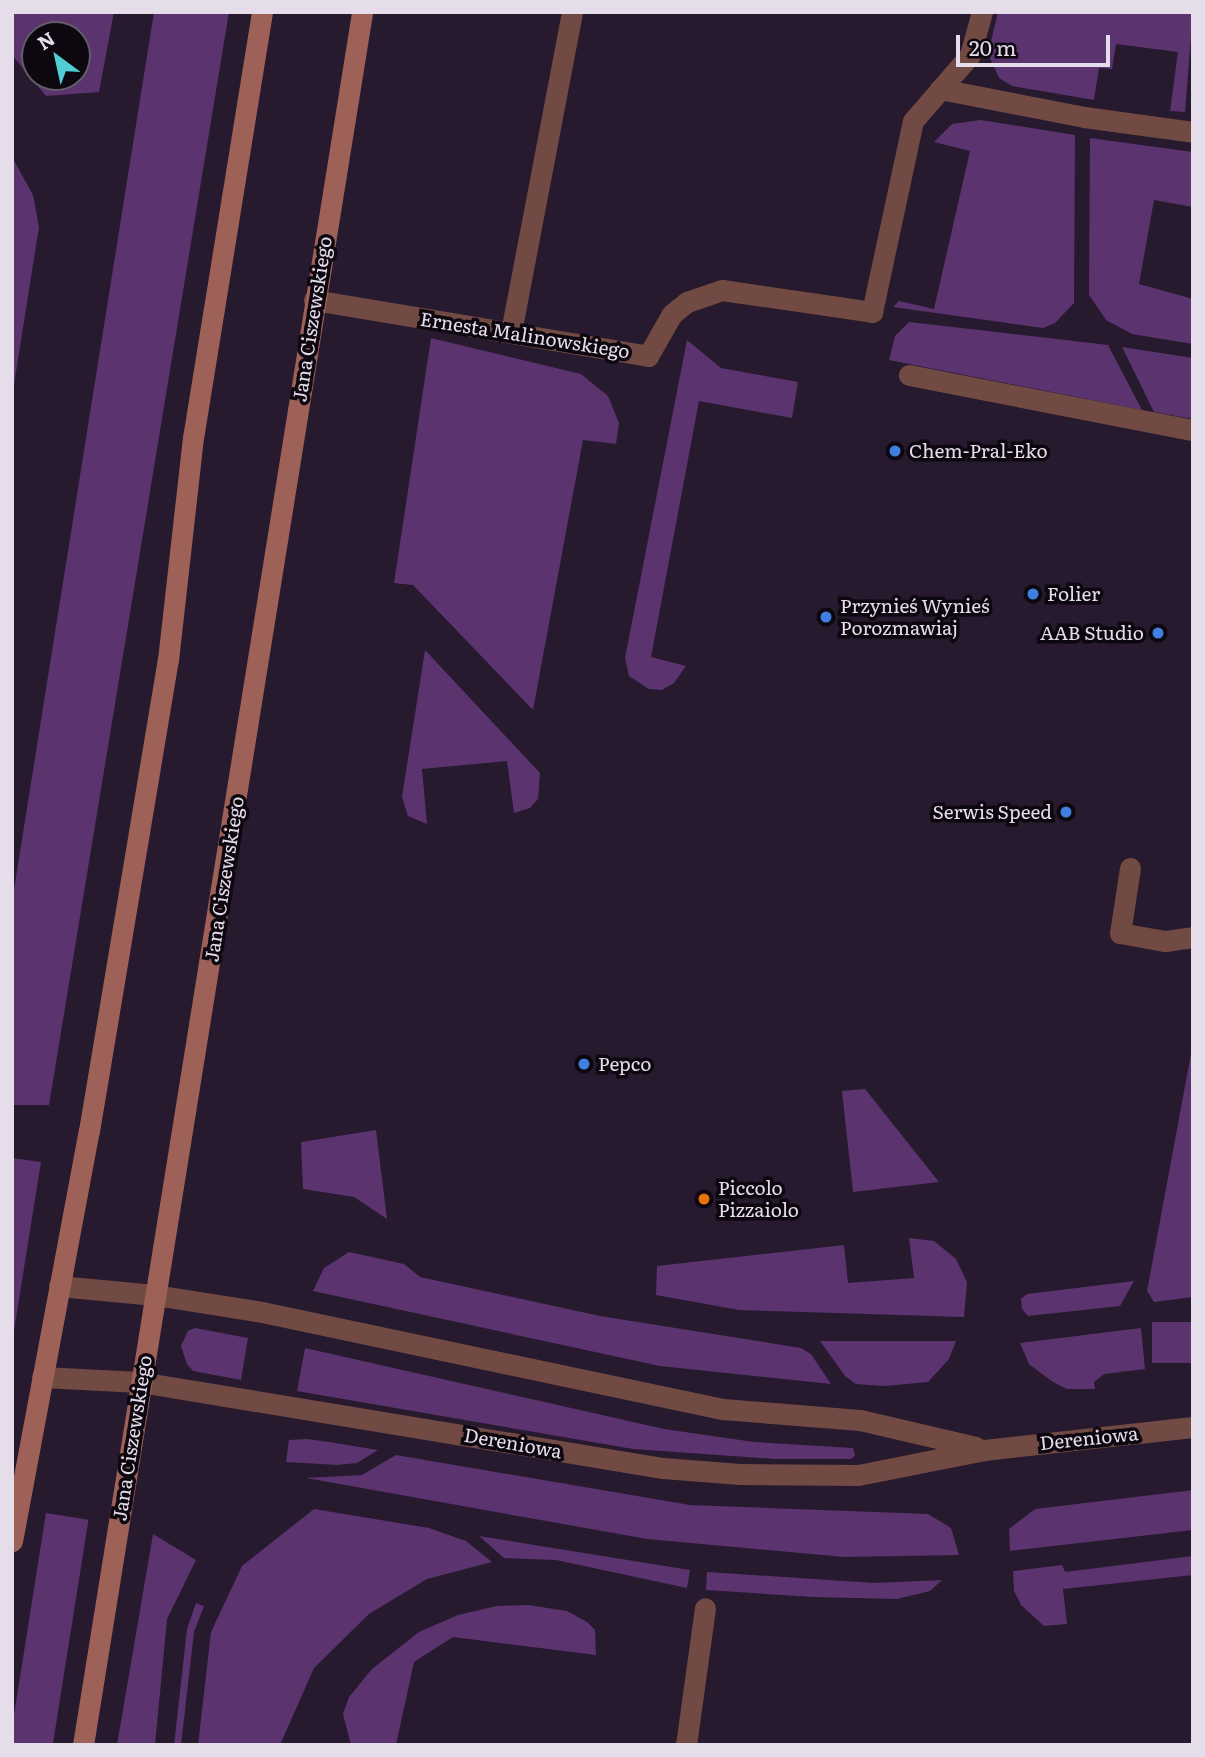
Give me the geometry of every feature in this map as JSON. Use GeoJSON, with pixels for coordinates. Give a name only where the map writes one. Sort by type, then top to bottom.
{"type":"FeatureCollection","features":[{"type":"Feature","properties":{"kind":"street"},"geometry":{"type":"LineString","coordinates":[[12,1541],[168,660],[192,438],[262,12]]}},
{"type":"Feature","properties":{"kind":"street","name":"Jana Ciszewskiego"},"geometry":{"type":"LineString","coordinates":[[83,1745],[362,12]]}},
{"type":"Feature","properties":{"kind":"street"},"geometry":{"type":"LineString","coordinates":[[510,332],[572,12]]}},
{"type":"Feature","properties":{"kind":"street"},"geometry":{"type":"LineString","coordinates":[[940,89],[970,55],[982,12]]}},
{"type":"Feature","properties":{"kind":"street"},"geometry":{"type":"LineString","coordinates":[[940,89],[1084,117],[1193,132]]}},
{"type":"Feature","properties":{"kind":"street","name":"Ernesta Malinowskiego"},"geometry":{"type":"LineString","coordinates":[[314,300],[648,356],[672,314],[687,302],[722,289],[872,312],[913,121],[940,89]]}},
{"type":"Feature","properties":{"kind":"street"},"geometry":{"type":"LineString","coordinates":[[909,375],[1193,430]]}},
{"type":"Feature","properties":{"kind":"street"},"geometry":{"type":"LineString","coordinates":[[1130,868],[1120,933],[1165,941],[1193,937]]}},
{"type":"Feature","properties":{"kind":"street","name":"Dereniowa"},"geometry":{"type":"LineString","coordinates":[[59,1286],[155,1295],[262,1312],[723,1409],[860,1420],[984,1450]]}},
{"type":"Feature","properties":{"kind":"street","name":"Dereniowa"},"geometry":{"type":"LineString","coordinates":[[42,1377],[140,1382],[663,1468],[858,1475],[984,1450],[1193,1427]]}},
{"type":"Feature","properties":{"kind":"street"},"geometry":{"type":"LineString","coordinates":[[686,1745],[705,1608]]}},
{"type":"Feature","properties":{"kind":"shaded area"},"geometry":{"type":"Polygon","coordinates":[[[12,12],[114,12],[99,92],[46,96],[42,91],[91,91],[91,21],[21,21],[21,66],[12,55],[12,12]]]}},
{"type":"Feature","properties":{"kind":"shaded area"},"geometry":{"type":"Polygon","coordinates":[[[154,12],[229,12],[49,1105],[12,1105],[12,902],[154,12]]]}},
{"type":"Feature","properties":{"kind":"shaded area"},"geometry":{"type":"Polygon","coordinates":[[[998,12],[1193,12],[1185,112],[1170,111],[1178,52],[1116,44],[1112,69],[1099,68],[1094,100],[1012,86],[999,78],[988,54],[998,12]]]}},
{"type":"Feature","properties":{"kind":"shaded area"},"geometry":{"type":"Polygon","coordinates":[[[981,120],[1075,135],[1074,303],[1055,323],[1043,328],[893,307],[899,301],[934,309],[970,151],[934,142],[952,124],[981,120]]]}},
{"type":"Feature","properties":{"kind":"shaded area"},"geometry":{"type":"Polygon","coordinates":[[[1090,138],[1193,152],[1193,207],[1154,200],[1139,284],[1193,299],[1193,344],[1132,334],[1106,320],[1089,295],[1090,138]]]}},
{"type":"Feature","properties":{"kind":"shaded area"},"geometry":{"type":"Polygon","coordinates":[[[12,157],[33,195],[39,227],[12,397],[12,157]]]}},
{"type":"Feature","properties":{"kind":"shaded area"},"geometry":{"type":"Polygon","coordinates":[[[909,322],[1108,345],[1142,410],[889,360],[895,336],[909,322]]]}},
{"type":"Feature","properties":{"kind":"shaded area"},"geometry":{"type":"Polygon","coordinates":[[[431,338],[581,374],[608,396],[619,423],[616,444],[583,440],[533,710],[413,585],[394,583],[431,338]]]}},
{"type":"Feature","properties":{"kind":"shaded area"},"geometry":{"type":"Polygon","coordinates":[[[687,340],[721,368],[798,382],[792,418],[699,401],[651,657],[686,666],[674,683],[662,690],[649,689],[629,676],[625,658],[687,340]]]}},
{"type":"Feature","properties":{"kind":"shaded area"},"geometry":{"type":"Polygon","coordinates":[[[1122,347],[1193,358],[1193,419],[1154,412],[1122,347]]]}},
{"type":"Feature","properties":{"kind":"shaded area"},"geometry":{"type":"Polygon","coordinates":[[[425,650],[540,773],[538,799],[530,808],[514,813],[507,761],[422,769],[427,824],[408,816],[402,797],[425,650]]]}},
{"type":"Feature","properties":{"kind":"shaded area"},"geometry":{"type":"Polygon","coordinates":[[[1193,1043],[1193,1297],[1154,1302],[1147,1291],[1193,1043]]]}},
{"type":"Feature","properties":{"kind":"shaded area"},"geometry":{"type":"Polygon","coordinates":[[[865,1089],[939,1182],[853,1192],[842,1091],[865,1089]]]}},
{"type":"Feature","properties":{"kind":"shaded area"},"geometry":{"type":"Polygon","coordinates":[[[376,1130],[387,1219],[354,1197],[303,1189],[301,1142],[376,1130]]]}},
{"type":"Feature","properties":{"kind":"shaded area"},"geometry":{"type":"Polygon","coordinates":[[[12,1158],[41,1162],[12,1343],[12,1158]]]}},
{"type":"Feature","properties":{"kind":"shaded area"},"geometry":{"type":"Polygon","coordinates":[[[909,1238],[934,1241],[956,1259],[967,1282],[964,1317],[739,1310],[656,1295],[657,1266],[844,1245],[848,1283],[914,1278],[909,1238]]]}},
{"type":"Feature","properties":{"kind":"shaded area"},"geometry":{"type":"Polygon","coordinates":[[[349,1252],[404,1264],[420,1277],[600,1316],[801,1348],[811,1354],[831,1384],[660,1366],[313,1291],[324,1268],[349,1252]]]}},
{"type":"Feature","properties":{"kind":"shaded area"},"geometry":{"type":"Polygon","coordinates":[[[1134,1281],[1120,1306],[1028,1316],[1022,1309],[1021,1299],[1027,1294],[1134,1281]]]}},
{"type":"Feature","properties":{"kind":"shaded area"},"geometry":{"type":"Polygon","coordinates":[[[1152,1322],[1193,1322],[1193,1363],[1152,1363],[1152,1322]]]}},
{"type":"Feature","properties":{"kind":"shaded area"},"geometry":{"type":"Polygon","coordinates":[[[195,1328],[248,1338],[241,1380],[193,1371],[187,1364],[181,1346],[188,1331],[195,1328]]]}},
{"type":"Feature","properties":{"kind":"shaded area"},"geometry":{"type":"Polygon","coordinates":[[[1141,1328],[1145,1369],[1104,1374],[1094,1382],[1095,1389],[1067,1389],[1053,1382],[1029,1364],[1020,1343],[1141,1328]]]}},
{"type":"Feature","properties":{"kind":"shaded area"},"geometry":{"type":"Polygon","coordinates":[[[820,1341],[956,1341],[949,1359],[928,1382],[885,1386],[856,1384],[845,1376],[820,1341]]]}},
{"type":"Feature","properties":{"kind":"shaded area"},"geometry":{"type":"Polygon","coordinates":[[[305,1348],[664,1429],[754,1442],[853,1448],[855,1455],[851,1459],[775,1459],[633,1449],[297,1391],[305,1348]]]}},
{"type":"Feature","properties":{"kind":"shaded area"},"geometry":{"type":"Polygon","coordinates":[[[307,1439],[378,1450],[357,1463],[337,1465],[286,1462],[289,1440],[307,1439]]]}},
{"type":"Feature","properties":{"kind":"shaded area"},"geometry":{"type":"Polygon","coordinates":[[[396,1455],[690,1505],[928,1514],[951,1528],[959,1555],[844,1557],[647,1539],[306,1478],[362,1475],[396,1455]]]}},
{"type":"Feature","properties":{"kind":"shaded area"},"geometry":{"type":"Polygon","coordinates":[[[1193,1490],[1193,1530],[1010,1551],[1009,1529],[1035,1509],[1193,1490]]]}},
{"type":"Feature","properties":{"kind":"shaded area"},"geometry":{"type":"Polygon","coordinates":[[[314,1509],[429,1528],[466,1541],[492,1562],[427,1579],[369,1614],[314,1668],[280,1745],[198,1745],[211,1632],[242,1566],[314,1509]]]}},
{"type":"Feature","properties":{"kind":"shaded area"},"geometry":{"type":"Polygon","coordinates":[[[46,1513],[88,1520],[53,1745],[12,1745],[12,1728],[46,1513]]]}},
{"type":"Feature","properties":{"kind":"shaded area"},"geometry":{"type":"Polygon","coordinates":[[[153,1534],[196,1560],[167,1619],[155,1745],[117,1745],[153,1534]]]}},
{"type":"Feature","properties":{"kind":"shaded area"},"geometry":{"type":"Polygon","coordinates":[[[479,1536],[690,1570],[687,1588],[556,1560],[504,1558],[479,1536]]]}},
{"type":"Feature","properties":{"kind":"shaded area"},"geometry":{"type":"Polygon","coordinates":[[[1193,1556],[1193,1575],[1063,1589],[1067,1624],[1044,1626],[1021,1605],[1014,1591],[1013,1571],[1062,1565],[1065,1572],[1193,1556]]]}},
{"type":"Feature","properties":{"kind":"shaded area"},"geometry":{"type":"Polygon","coordinates":[[[707,1572],[874,1583],[942,1580],[930,1591],[897,1599],[813,1597],[706,1590],[707,1572]]]}},
{"type":"Feature","properties":{"kind":"shaded area"},"geometry":{"type":"Polygon","coordinates":[[[196,1603],[204,1606],[194,1632],[181,1745],[174,1745],[187,1629],[196,1603]]]}},
{"type":"Feature","properties":{"kind":"shaded area"},"geometry":{"type":"Polygon","coordinates":[[[528,1605],[567,1611],[587,1622],[595,1630],[596,1655],[453,1637],[414,1662],[396,1745],[351,1745],[343,1714],[349,1697],[372,1669],[419,1632],[458,1615],[497,1606],[528,1605]]]}},
{"type":"Feature","properties":{"kind":"place","name":"Chem-Pral-Eko"},"geometry":{"type":"Point","coordinates":[895,451]}},
{"type":"Feature","properties":{"kind":"place","name":"Folier"},"geometry":{"type":"Point","coordinates":[1033,594]}},
{"type":"Feature","properties":{"kind":"place","name":"Przynieś Wynieś Porozmawiaj"},"geometry":{"type":"Point","coordinates":[826,617]}},
{"type":"Feature","properties":{"kind":"place","name":"AAB Studio"},"geometry":{"type":"Point","coordinates":[1158,633]}},
{"type":"Feature","properties":{"kind":"place","name":"Serwis Speed"},"geometry":{"type":"Point","coordinates":[1066,812]}},
{"type":"Feature","properties":{"kind":"place","name":"Pepco"},"geometry":{"type":"Point","coordinates":[584,1064]}},
{"type":"Feature","properties":{"kind":"place","name":"Piccolo Pizzaiolo"},"geometry":{"type":"Point","coordinates":[704,1199]}}]}
